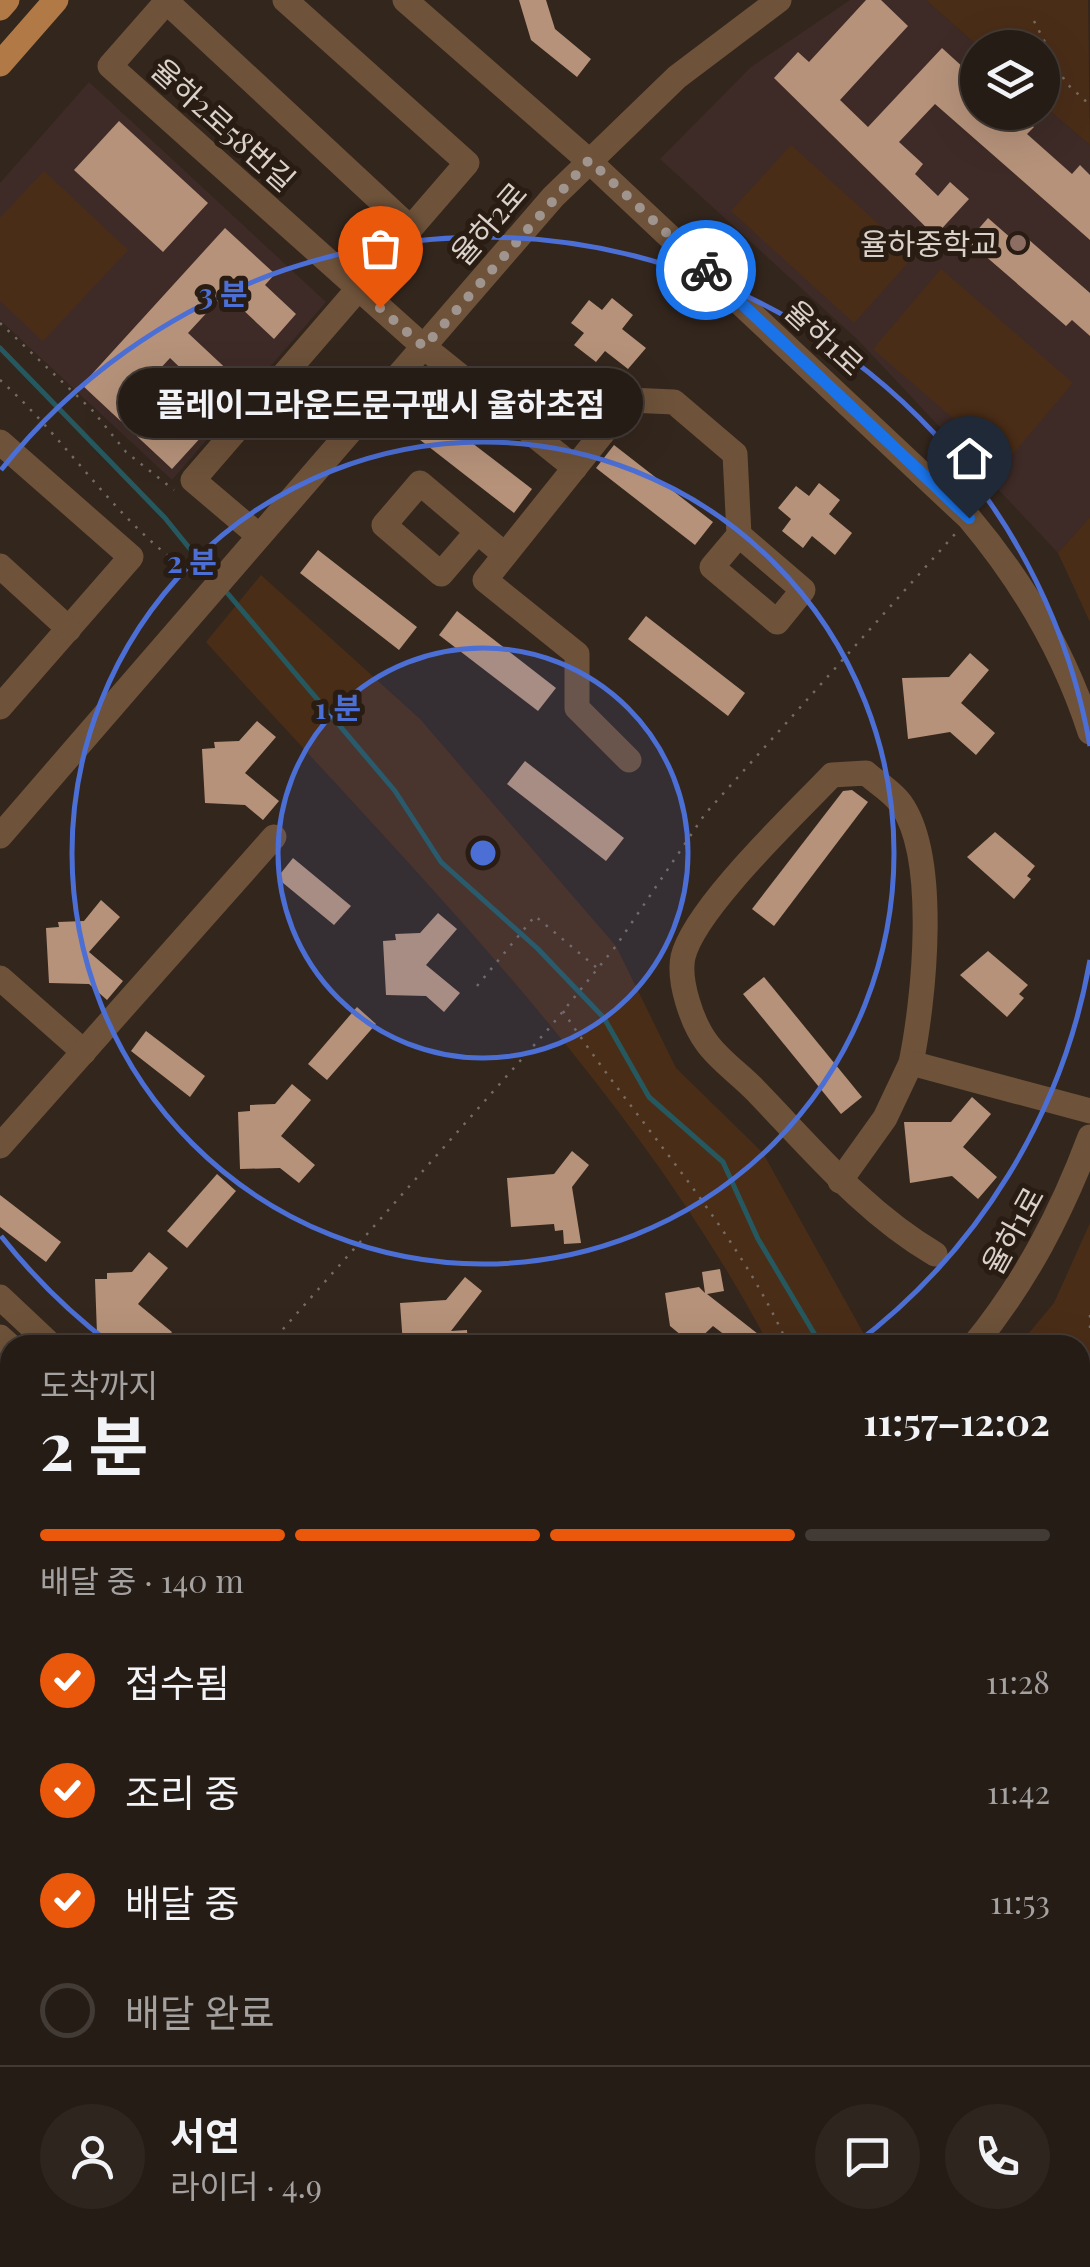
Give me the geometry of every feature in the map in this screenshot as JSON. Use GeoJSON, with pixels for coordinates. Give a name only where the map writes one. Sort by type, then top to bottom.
{"type":"FeatureCollection","features":[{"type":"Feature","properties":{"kind":"main road"},"geometry":{"type":"LineString","coordinates":[[0,8],[7,0]]}},
{"type":"Feature","properties":{"kind":"main road"},"geometry":{"type":"LineString","coordinates":[[0,64],[56,0]]}},
{"type":"Feature","properties":{"kind":"street"},"geometry":{"type":"LineString","coordinates":[[259,536],[192,480],[467,162],[285,0]]}},
{"type":"Feature","properties":{"kind":"street","name":"율하1로"},"geometry":{"type":"LineString","coordinates":[[405,0],[589,160],[969,518],[1004,558],[1040,617],[1076,691],[1090,732]]}},
{"type":"Feature","properties":{"kind":"street","name":"율하2로"},"geometry":{"type":"LineString","coordinates":[[0,836],[589,160],[678,77],[779,0]]}},
{"type":"Feature","properties":{"kind":"street","name":"율하2로58번길"},"geometry":{"type":"LineString","coordinates":[[410,228],[167,1],[110,66],[424,347],[575,468]]}},
{"type":"Feature","properties":{"kind":"street"},"geometry":{"type":"LineString","coordinates":[[629,760],[577,708],[577,654],[485,580],[630,400],[674,402],[735,454],[739,535]]}},
{"type":"Feature","properties":{"kind":"street"},"geometry":{"type":"LineString","coordinates":[[0,442],[131,557],[0,707]]}},
{"type":"Feature","properties":{"kind":"street"},"geometry":{"type":"LineString","coordinates":[[477,532],[505,555]]}},
{"type":"Feature","properties":{"kind":"street"},"geometry":{"type":"LineString","coordinates":[[0,566],[68,629]]}},
{"type":"Feature","properties":{"kind":"street"},"geometry":{"type":"LineString","coordinates":[[840,1180],[885,1118],[911,1063],[925,995],[924,873],[901,804],[866,773],[832,775],[726,891],[692,936],[682,959],[690,1011],[707,1044],[840,1180],[896,1231],[936,1254]]}},
{"type":"Feature","properties":{"kind":"street"},"geometry":{"type":"LineString","coordinates":[[0,1146],[274,837]]}},
{"type":"Feature","properties":{"kind":"street"},"geometry":{"type":"LineString","coordinates":[[0,978],[84,1052]]}},
{"type":"Feature","properties":{"kind":"street"},"geometry":{"type":"LineString","coordinates":[[911,1063],[1090,1111]]}},
{"type":"Feature","properties":{"kind":"street","name":"율하1로"},"geometry":{"type":"LineString","coordinates":[[982,1335],[1014,1295],[1066,1203],[1090,1137]]}},
{"type":"Feature","properties":{"kind":"street"},"geometry":{"type":"LineString","coordinates":[[0,1296],[41,1335]]}},
{"type":"Feature","properties":{"kind":"path"},"geometry":{"type":"LineString","coordinates":[[1034,21],[1066,82],[1090,105]]}},
{"type":"Feature","properties":{"kind":"path"},"geometry":{"type":"LineString","coordinates":[[0,323],[93,411],[126,452],[178,493]]}},
{"type":"Feature","properties":{"kind":"path"},"geometry":{"type":"LineString","coordinates":[[0,380],[41,416],[74,460],[176,562]]}},
{"type":"Feature","properties":{"kind":"path"},"geometry":{"type":"LineString","coordinates":[[278,1335],[563,1012],[705,814],[969,518]]}},
{"type":"Feature","properties":{"kind":"path"},"geometry":{"type":"LineString","coordinates":[[477,986],[534,916],[598,968]]}},
{"type":"Feature","properties":{"kind":"path"},"geometry":{"type":"LineString","coordinates":[[563,1012],[644,1130],[687,1177],[782,1335]]}},
{"type":"Feature","properties":{"kind":"path"},"geometry":{"type":"LineString","coordinates":[[1090,1315],[1090,1331]]}},
{"type":"Feature","properties":{"kind":"shaded area"},"geometry":{"type":"Polygon","coordinates":[[[850,0],[926,0],[960,30],[960,130],[1060,130],[1060,119],[1090,145],[1090,517],[1058,553],[858,340],[660,159],[751,67],[850,0]]]}},
{"type":"Feature","properties":{"kind":"shaded area"},"geometry":{"type":"Polygon","coordinates":[[[926,0],[1088,0],[1090,145],[1060,119],[1060,30],[960,30],[926,0]]]}},
{"type":"Feature","properties":{"kind":"shaded area"},"geometry":{"type":"Polygon","coordinates":[[[89,82],[326,302],[172,480],[0,320],[0,183],[89,82]]]}},
{"type":"Feature","properties":{"kind":"shaded area"},"geometry":{"type":"Polygon","coordinates":[[[791,145],[914,256],[854,323],[731,211],[791,145]]]}},
{"type":"Feature","properties":{"kind":"shaded area"},"geometry":{"type":"Polygon","coordinates":[[[44,171],[128,250],[43,341],[0,301],[0,218],[44,171]]]}},
{"type":"Feature","properties":{"kind":"shaded area"},"geometry":{"type":"Polygon","coordinates":[[[941,269],[1073,383],[1005,463],[873,349],[941,269]]]}},
{"type":"Feature","properties":{"kind":"shaded area"},"geometry":{"type":"Polygon","coordinates":[[[1090,517],[1090,622],[1058,553],[1090,517]]]}},
{"type":"Feature","properties":{"kind":"shaded area"},"geometry":{"type":"Polygon","coordinates":[[[261,575],[420,719],[616,946],[676,1068],[763,1153],[864,1335],[763,1335],[713,1248],[650,1154],[582,1064],[435,892],[206,642],[261,575]]]}},
{"type":"Feature","properties":{"kind":"shaded area"},"geometry":{"type":"Polygon","coordinates":[[[1090,1223],[1090,1335],[1027,1335],[1054,1303],[1090,1223]]]}},
{"type":"Feature","properties":{"kind":"building"},"geometry":{"type":"Polygon","coordinates":[[[519,0],[546,0],[555,29],[591,59],[577,77],[531,40],[519,0]]]}},
{"type":"Feature","properties":{"kind":"building"},"geometry":{"type":"Polygon","coordinates":[[[866,0],[881,0],[908,26],[840,100],[868,127],[942,48],[960,64],[960,126],[935,104],[899,142],[923,164],[915,174],[938,196],[950,182],[969,199],[935,236],[774,78],[798,52],[809,62],[866,0]]]}},
{"type":"Feature","properties":{"kind":"building"},"geometry":{"type":"Polygon","coordinates":[[[119,121],[208,203],[163,252],[74,170],[119,121]]]}},
{"type":"Feature","properties":{"kind":"building"},"geometry":{"type":"Polygon","coordinates":[[[965,130],[1031,130],[1027,134],[1072,174],[1080,165],[1090,175],[1090,240],[965,130]]]}},
{"type":"Feature","properties":{"kind":"building"},"geometry":{"type":"Polygon","coordinates":[[[988,218],[1019,245],[1028,239],[1090,293],[1090,336],[1072,320],[1066,326],[968,241],[988,218]]]}},
{"type":"Feature","properties":{"kind":"building"},"geometry":{"type":"Polygon","coordinates":[[[225,228],[275,274],[265,285],[296,314],[274,339],[225,293],[188,333],[234,376],[213,399],[170,358],[147,383],[203,435],[172,469],[82,385],[225,228]]]}},
{"type":"Feature","properties":{"kind":"building"},"geometry":{"type":"Polygon","coordinates":[[[612,298],[633,315],[622,329],[646,348],[628,369],[605,351],[596,362],[574,345],[584,333],[571,323],[589,300],[602,310],[612,298]]]}},
{"type":"Feature","properties":{"kind":"building"},"geometry":{"type":"Polygon","coordinates":[[[433,413],[532,489],[514,513],[415,436],[433,413]]]}},
{"type":"Feature","properties":{"kind":"building"},"geometry":{"type":"Polygon","coordinates":[[[614,445],[713,522],[695,545],[596,468],[614,445]]]}},
{"type":"Feature","properties":{"kind":"building"},"geometry":{"type":"Polygon","coordinates":[[[819,483],[840,500],[829,514],[852,533],[835,555],[812,536],[803,548],[782,531],[791,519],[778,508],[796,486],[809,496],[819,483]]]}},
{"type":"Feature","properties":{"kind":"building"},"geometry":{"type":"Polygon","coordinates":[[[318,550],[417,627],[399,650],[300,573],[318,550]]]}},
{"type":"Feature","properties":{"kind":"building"},"geometry":{"type":"Polygon","coordinates":[[[457,611],[556,688],[538,711],[439,635],[457,611]]]}},
{"type":"Feature","properties":{"kind":"building"},"geometry":{"type":"Polygon","coordinates":[[[646,616],[745,693],[728,716],[628,639],[646,616]]]}},
{"type":"Feature","properties":{"kind":"building"},"geometry":{"type":"Polygon","coordinates":[[[970,653],[989,670],[961,703],[995,733],[976,755],[950,732],[908,739],[902,678],[949,677],[970,653]]]}},
{"type":"Feature","properties":{"kind":"building"},"geometry":{"type":"Polygon","coordinates":[[[257,721],[276,737],[245,773],[279,801],[263,820],[245,805],[205,803],[202,749],[215,748],[214,742],[239,741],[257,721]]]}},
{"type":"Feature","properties":{"kind":"building"},"geometry":{"type":"Polygon","coordinates":[[[525,761],[624,838],[606,861],[507,784],[525,761]]]}},
{"type":"Feature","properties":{"kind":"building"},"geometry":{"type":"Polygon","coordinates":[[[852,790],[868,802],[774,926],[752,909],[843,791],[852,790]]]}},
{"type":"Feature","properties":{"kind":"building"},"geometry":{"type":"Polygon","coordinates":[[[995,832],[1035,866],[1027,876],[1031,879],[1014,899],[967,857],[995,832]]]}},
{"type":"Feature","properties":{"kind":"building"},"geometry":{"type":"Polygon","coordinates":[[[293,858],[351,906],[334,925],[277,878],[293,858]]]}},
{"type":"Feature","properties":{"kind":"building"},"geometry":{"type":"Polygon","coordinates":[[[101,900],[120,917],[89,952],[123,981],[107,1000],[89,984],[49,983],[46,928],[59,927],[58,922],[84,921],[101,900]]]}},
{"type":"Feature","properties":{"kind":"building"},"geometry":{"type":"Polygon","coordinates":[[[438,913],[457,929],[426,965],[460,993],[444,1012],[426,996],[386,995],[383,941],[396,940],[395,934],[420,933],[438,913]]]}},
{"type":"Feature","properties":{"kind":"building"},"geometry":{"type":"Polygon","coordinates":[[[988,951],[1028,985],[1019,994],[1024,998],[1007,1017],[960,975],[988,951]]]}},
{"type":"Feature","properties":{"kind":"building"},"geometry":{"type":"Polygon","coordinates":[[[764,977],[862,1097],[841,1114],[743,994],[764,977]]]}},
{"type":"Feature","properties":{"kind":"building"},"geometry":{"type":"Polygon","coordinates":[[[357,1007],[376,1024],[327,1080],[308,1064],[357,1007]]]}},
{"type":"Feature","properties":{"kind":"building"},"geometry":{"type":"Polygon","coordinates":[[[146,1031],[205,1076],[190,1097],[131,1051],[146,1031]]]}},
{"type":"Feature","properties":{"kind":"building"},"geometry":{"type":"Polygon","coordinates":[[[292,1084],[311,1100],[281,1136],[315,1165],[299,1183],[280,1168],[240,1169],[238,1112],[250,1111],[250,1105],[275,1104],[292,1084]]]}},
{"type":"Feature","properties":{"kind":"building"},"geometry":{"type":"Polygon","coordinates":[[[972,1097],[991,1114],[963,1147],[997,1177],[978,1199],[952,1176],[910,1183],[904,1122],[951,1122],[972,1097]]]}},
{"type":"Feature","properties":{"kind":"building"},"geometry":{"type":"Polygon","coordinates":[[[572,1151],[589,1165],[572,1187],[581,1243],[564,1244],[563,1230],[555,1231],[554,1224],[511,1227],[507,1178],[554,1174],[572,1151]]]}},
{"type":"Feature","properties":{"kind":"building"},"geometry":{"type":"Polygon","coordinates":[[[217,1174],[236,1191],[187,1248],[167,1231],[217,1174]]]}},
{"type":"Feature","properties":{"kind":"building"},"geometry":{"type":"Polygon","coordinates":[[[0,1195],[61,1242],[46,1262],[0,1227],[0,1195]]]}},
{"type":"Feature","properties":{"kind":"building"},"geometry":{"type":"Polygon","coordinates":[[[149,1252],[168,1268],[138,1304],[172,1332],[169,1335],[97,1334],[95,1279],[107,1279],[107,1273],[132,1272],[149,1252]]]}},
{"type":"Feature","properties":{"kind":"building"},"geometry":{"type":"Polygon","coordinates":[[[720,1269],[724,1291],[707,1294],[757,1335],[725,1335],[713,1326],[704,1335],[681,1335],[670,1326],[665,1293],[699,1287],[705,1293],[702,1272],[720,1269]]]}},
{"type":"Feature","properties":{"kind":"building"},"geometry":{"type":"Polygon","coordinates":[[[465,1277],[482,1291],[451,1331],[467,1330],[467,1335],[402,1335],[400,1303],[446,1300],[465,1277]]]}},
{"type":"Feature","properties":{"kind":"waterway"},"geometry":{"type":"LineString","coordinates":[[0,348],[165,518],[212,576]]}},
{"type":"Feature","properties":{"kind":"waterway"},"geometry":{"type":"LineString","coordinates":[[223,588],[395,791],[441,862],[537,948],[604,1018],[649,1097],[723,1162],[758,1239],[815,1335]]}},
{"type":"Feature","properties":{"kind":"way so far"},"geometry":{"type":"LineString","coordinates":[[380,308],[424,347],[589,160],[706,270]]}},
{"type":"Feature","properties":{"kind":"place","name":"율하중학교"},"geometry":{"type":"Point","coordinates":[1018,243]}},
{"type":"Feature","properties":{"kind":"place","name":"플레이그라운드문구팬시 율하초점"},"geometry":{"type":"Point","coordinates":[380,308]}},
{"type":"Feature","properties":{"kind":"route"},"geometry":{"type":"LineString","coordinates":[[706,270],[969,518]]}}]}
